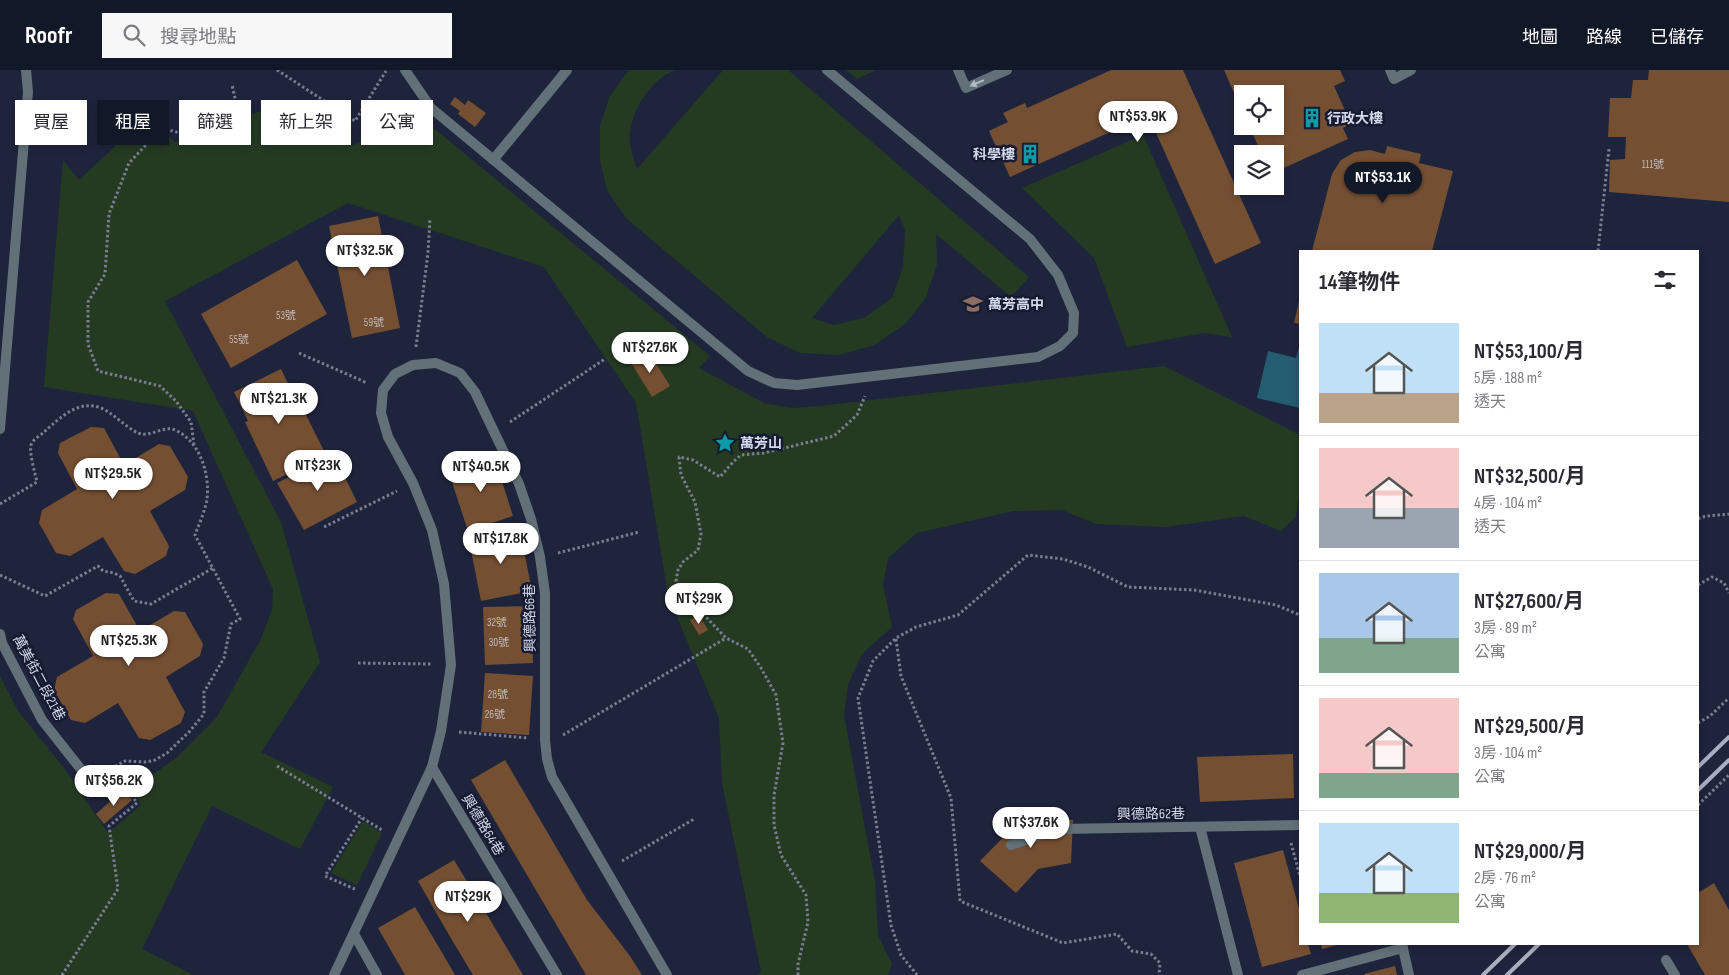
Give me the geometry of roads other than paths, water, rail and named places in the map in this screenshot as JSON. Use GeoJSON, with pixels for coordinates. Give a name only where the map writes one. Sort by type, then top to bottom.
{"type":"FeatureCollection","features":[{"type":"Feature","properties":{"kind":"street"},"geometry":{"type":"LineString","coordinates":[[0,429],[28,92],[26,70]]}},
{"type":"Feature","properties":{"kind":"street"},"geometry":{"type":"LineString","coordinates":[[405,70],[430,108],[748,371],[774,383],[797,385],[1038,357],[1060,346],[1073,333],[1074,313],[1058,275],[1030,238],[827,70]]}},
{"type":"Feature","properties":{"kind":"street"},"geometry":{"type":"LineString","coordinates":[[493,160],[567,70]]}},
{"type":"Feature","properties":{"kind":"street"},"geometry":{"type":"LineString","coordinates":[[958,70],[966,88],[1007,70]]}},
{"type":"Feature","properties":{"kind":"street"},"geometry":{"type":"LineString","coordinates":[[1390,70],[1394,79],[1412,70]]}},
{"type":"Feature","properties":{"kind":"street","name":"興德路66巷"},"geometry":{"type":"LineString","coordinates":[[432,767],[441,731],[451,665],[444,584],[432,530],[413,483],[388,438],[381,413],[383,390],[395,374],[413,365],[436,363],[460,373],[475,392],[519,484],[531,519],[540,557],[545,593],[545,740],[547,759],[552,777],[667,975]]}},
{"type":"Feature","properties":{"kind":"street","name":"萬美街二段21巷"},"geometry":{"type":"LineString","coordinates":[[0,634],[2,643],[42,720],[91,782]]}},
{"type":"Feature","properties":{"kind":"street"},"geometry":{"type":"LineString","coordinates":[[334,975],[432,767]]}},
{"type":"Feature","properties":{"kind":"street","name":"興德路64巷"},"geometry":{"type":"LineString","coordinates":[[432,767],[557,975]]}},
{"type":"Feature","properties":{"kind":"street"},"geometry":{"type":"LineString","coordinates":[[1200,827],[1299,825]]}},
{"type":"Feature","properties":{"kind":"street","name":"興德路62巷"},"geometry":{"type":"LineString","coordinates":[[1011,845],[1058,829],[1200,827],[1238,975]]}},
{"type":"Feature","properties":{"kind":"street"},"geometry":{"type":"LineString","coordinates":[[354,934],[377,975]]}},
{"type":"Feature","properties":{"kind":"street"},"geometry":{"type":"LineString","coordinates":[[1302,975],[1403,946],[1409,975]]}},
{"type":"Feature","properties":{"kind":"street"},"geometry":{"type":"LineString","coordinates":[[1666,960],[1675,975]]}},
{"type":"Feature","properties":{"kind":"water"},"geometry":{"type":"Polygon","coordinates":[[[1299,348],[1299,408],[1257,398],[1268,351],[1296,358],[1299,348]]]}},
{"type":"Feature","properties":{"kind":"railway"},"geometry":{"type":"LineString","coordinates":[[1699,766],[1729,737]]}},
{"type":"Feature","properties":{"kind":"railway"},"geometry":{"type":"LineString","coordinates":[[1699,789],[1729,760]]}},
{"type":"Feature","properties":{"kind":"railway"},"geometry":{"type":"LineString","coordinates":[[1483,975],[1514,945]]}},
{"type":"Feature","properties":{"kind":"railway"},"geometry":{"type":"LineString","coordinates":[[1507,975],[1538,945]]}},
{"type":"Feature","properties":{"kind":"place","name":"行政大樓"},"geometry":{"type":"Point","coordinates":[1312,118]}},
{"type":"Feature","properties":{"kind":"place","name":"科學樓"},"geometry":{"type":"Point","coordinates":[1030,154]}},
{"type":"Feature","properties":{"kind":"place","name":"萬芳高中"},"geometry":{"type":"Point","coordinates":[973,304]}},
{"type":"Feature","properties":{"kind":"place","name":"萬芳山"},"geometry":{"type":"Point","coordinates":[725,443]}}]}
